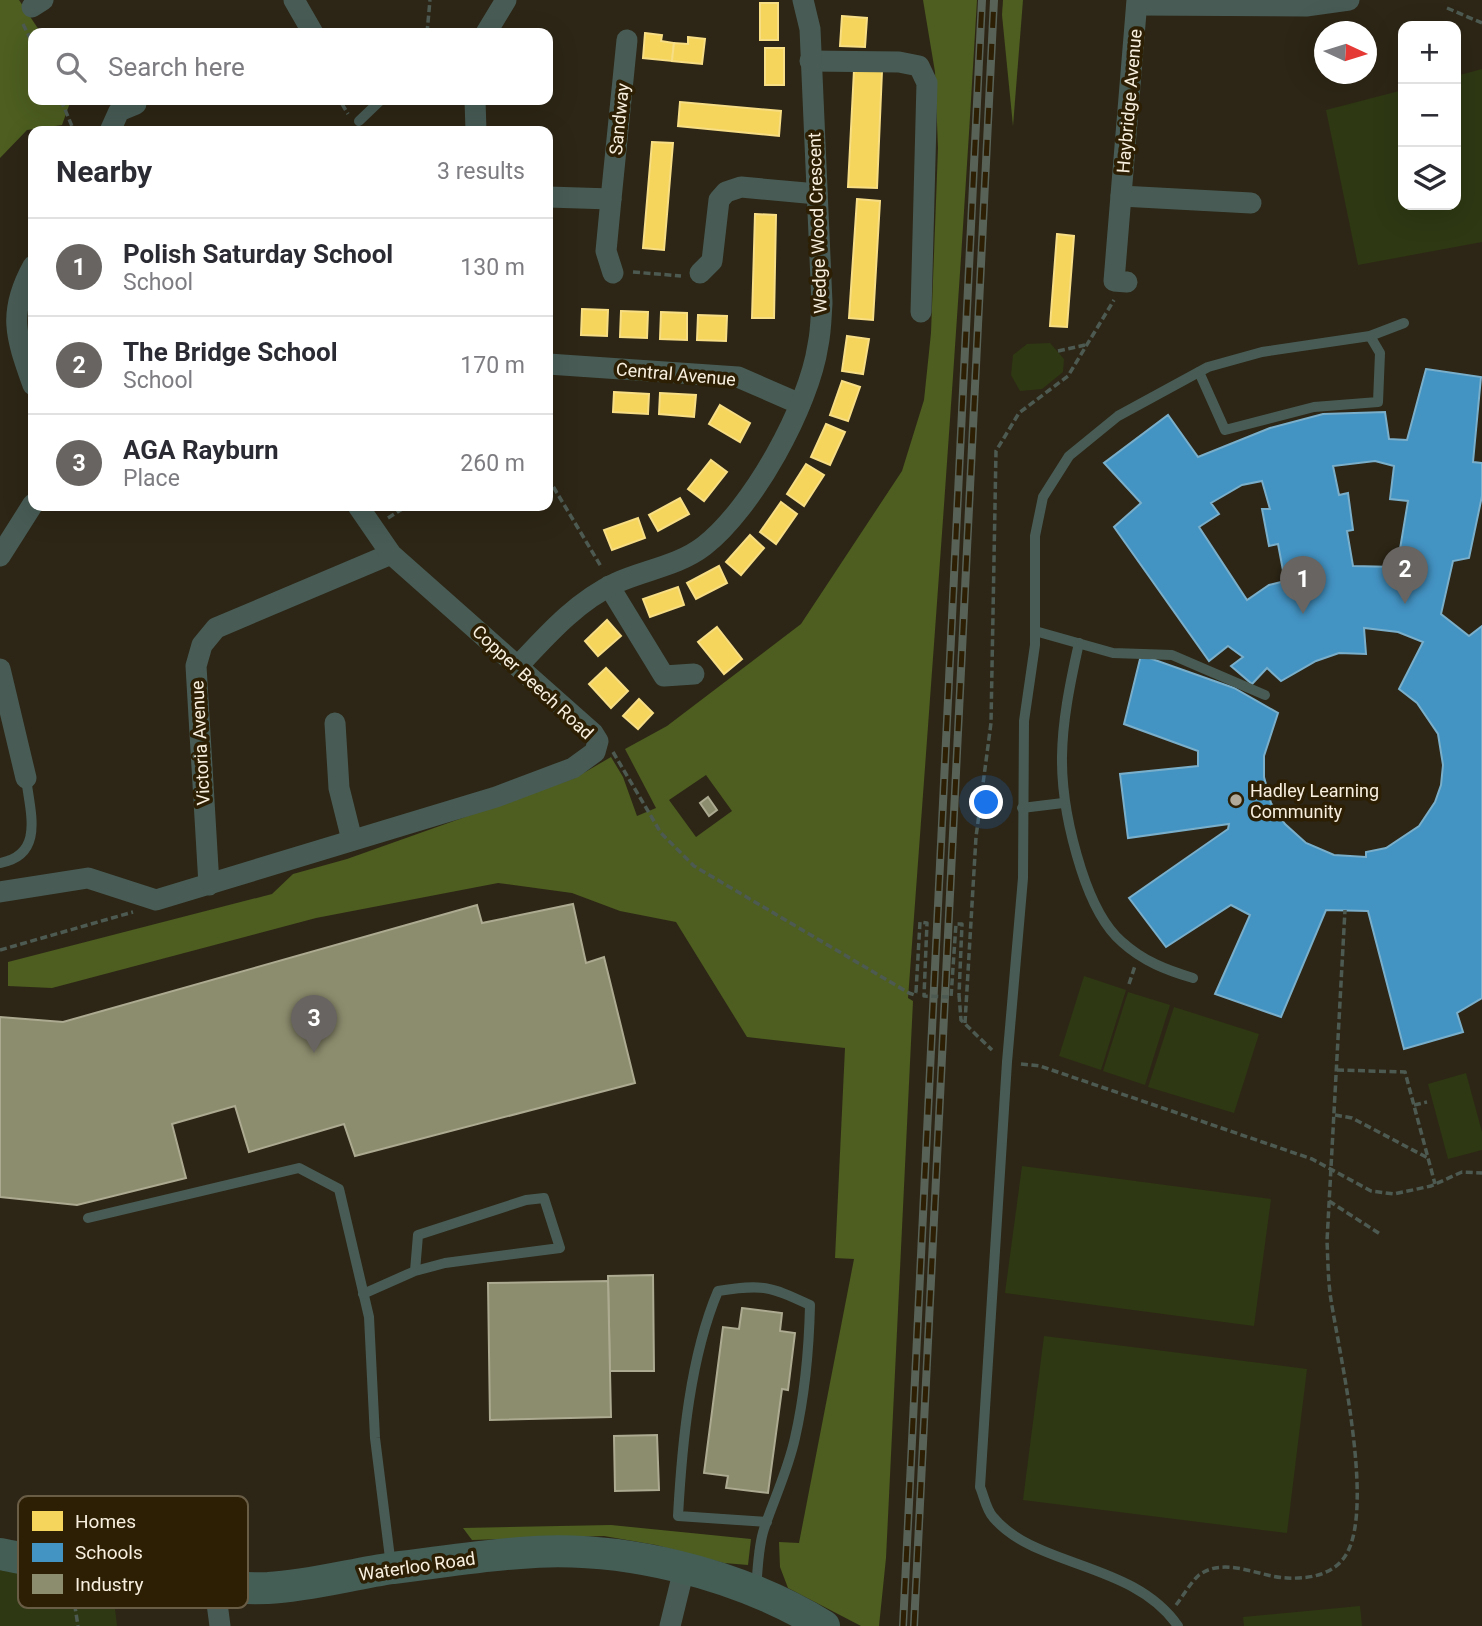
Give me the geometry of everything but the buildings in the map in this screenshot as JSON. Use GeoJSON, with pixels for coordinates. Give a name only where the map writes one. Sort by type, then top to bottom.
{"type":"FeatureCollection","features":[{"type":"Feature","properties":{"kind":"street"},"geometry":{"type":"LineString","coordinates":[[294,0],[310,28]]}},
{"type":"Feature","properties":{"kind":"street"},"geometry":{"type":"LineString","coordinates":[[489,28],[506,0]]}},
{"type":"Feature","properties":{"kind":"street","name":"Wedge Wood Crescent"},"geometry":{"type":"LineString","coordinates":[[518,666],[563,620],[608,581],[685,558],[705,546],[760,481],[800,404],[818,345],[822,303],[810,29],[803,0]]}},
{"type":"Feature","properties":{"kind":"street","name":"Haybridge Avenue"},"geometry":{"type":"LineString","coordinates":[[1114,284],[1137,3],[1306,6],[1349,0]]}},
{"type":"Feature","properties":{"kind":"street","name":"Sandway"},"geometry":{"type":"LineString","coordinates":[[613,273],[606,251],[627,40]]}},
{"type":"Feature","properties":{"kind":"street"},"geometry":{"type":"LineString","coordinates":[[810,61],[909,64],[919,66],[927,83],[921,312]]}},
{"type":"Feature","properties":{"kind":"street"},"geometry":{"type":"LineString","coordinates":[[112,126],[119,111],[134,105]]}},
{"type":"Feature","properties":{"kind":"street"},"geometry":{"type":"LineString","coordinates":[[475,105],[476,126]]}},
{"type":"Feature","properties":{"kind":"street"},"geometry":{"type":"LineString","coordinates":[[700,273],[712,261],[719,200],[726,192],[741,187],[817,194]]}},
{"type":"Feature","properties":{"kind":"street","name":"Haybridge Avenue"},"geometry":{"type":"LineString","coordinates":[[1121,196],[1251,203]]}},
{"type":"Feature","properties":{"kind":"street"},"geometry":{"type":"LineString","coordinates":[[553,197],[611,199]]}},
{"type":"Feature","properties":{"kind":"street"},"geometry":{"type":"LineString","coordinates":[[28,275],[22,286],[16,311],[16,337],[28,371]]}},
{"type":"Feature","properties":{"kind":"street","name":"Central Avenue"},"geometry":{"type":"LineString","coordinates":[[553,364],[738,377],[800,404]]}},
{"type":"Feature","properties":{"kind":"street"},"geometry":{"type":"LineString","coordinates":[[0,556],[29,511]]}},
{"type":"Feature","properties":{"kind":"street","name":"Copper Beech Road"},"geometry":{"type":"LineString","coordinates":[[149,899],[156,900],[209,885],[496,797],[573,768],[595,752],[598,741],[593,733],[391,554],[361,511]]}},
{"type":"Feature","properties":{"kind":"street","name":"Victoria Avenue"},"geometry":{"type":"LineString","coordinates":[[209,885],[196,707],[196,666],[202,645],[216,628],[391,554]]}},
{"type":"Feature","properties":{"kind":"street"},"geometry":{"type":"LineString","coordinates":[[608,581],[664,676],[694,674]]}},
{"type":"Feature","properties":{"kind":"street"},"geometry":{"type":"LineString","coordinates":[[0,669],[26,778]]}},
{"type":"Feature","properties":{"kind":"street"},"geometry":{"type":"LineString","coordinates":[[335,723],[340,788],[352,840]]}},
{"type":"Feature","properties":{"kind":"street"},"geometry":{"type":"LineString","coordinates":[[0,892],[88,878],[149,899]]}},
{"type":"Feature","properties":{"kind":"street","name":"Waterloo Road"},"geometry":{"type":"LineString","coordinates":[[248,1588],[271,1588],[521,1552],[601,1553],[684,1569],[755,1590],[824,1626]]}},
{"type":"Feature","properties":{"kind":"street","name":"Waterloo Road"},"geometry":{"type":"LineString","coordinates":[[0,1554],[18,1557]]}},
{"type":"Feature","properties":{"kind":"street"},"geometry":{"type":"LineString","coordinates":[[670,1626],[684,1569]]}},
{"type":"Feature","properties":{"kind":"street"},"geometry":{"type":"LineString","coordinates":[[218,1608],[220,1626]]}},
{"type":"Feature","properties":{"kind":"lane"},"geometry":{"type":"LineString","coordinates":[[359,121],[376,105]]}},
{"type":"Feature","properties":{"kind":"lane"},"geometry":{"type":"LineString","coordinates":[[1178,1626],[1170,1614],[1117,1577],[1015,1538],[991,1515],[980,1487],[1007,1062],[1023,878],[1024,721],[1035,631],[1035,536],[1043,497],[1069,456],[1118,416],[1199,372],[1262,352],[1370,336],[1404,323]]}},
{"type":"Feature","properties":{"kind":"lane"},"geometry":{"type":"LineString","coordinates":[[1199,372],[1225,430],[1314,407],[1378,402],[1380,353],[1370,336]]}},
{"type":"Feature","properties":{"kind":"lane"},"geometry":{"type":"LineString","coordinates":[[1035,631],[1114,653],[1172,655],[1265,695]]}},
{"type":"Feature","properties":{"kind":"lane"},"geometry":{"type":"LineString","coordinates":[[1079,643],[1066,699],[1061,744],[1063,803],[1085,883],[1103,920],[1121,942],[1156,966],[1193,978]]}},
{"type":"Feature","properties":{"kind":"lane"},"geometry":{"type":"LineString","coordinates":[[0,863],[16,860],[26,851],[32,831],[26,778]]}},
{"type":"Feature","properties":{"kind":"lane"},"geometry":{"type":"LineString","coordinates":[[1022,808],[1063,803]]}},
{"type":"Feature","properties":{"kind":"lane"},"geometry":{"type":"LineString","coordinates":[[88,1218],[299,1168],[339,1189],[369,1317],[375,1438],[392,1569]]}},
{"type":"Feature","properties":{"kind":"lane"},"geometry":{"type":"LineString","coordinates":[[363,1294],[415,1271],[445,1264],[561,1248],[544,1198],[526,1200],[418,1236],[415,1271]]}},
{"type":"Feature","properties":{"kind":"lane"},"geometry":{"type":"LineString","coordinates":[[755,1590],[763,1531],[767,1522],[795,1438],[809,1363],[810,1305],[769,1286],[719,1291],[705,1324],[681,1474],[678,1516],[767,1522]]}},
{"type":"Feature","properties":{"kind":"path"},"geometry":{"type":"LineString","coordinates":[[427,28],[430,0]]}},
{"type":"Feature","properties":{"kind":"path"},"geometry":{"type":"LineString","coordinates":[[1447,8],[1482,23]]}},
{"type":"Feature","properties":{"kind":"path"},"geometry":{"type":"LineString","coordinates":[[63,105],[72,126]]}},
{"type":"Feature","properties":{"kind":"path"},"geometry":{"type":"LineString","coordinates":[[613,273],[627,271],[684,276],[700,273]]}},
{"type":"Feature","properties":{"kind":"path"},"geometry":{"type":"LineString","coordinates":[[965,1023],[976,837],[991,723],[996,451],[1019,413],[1068,376],[1113,306],[1114,284]]}},
{"type":"Feature","properties":{"kind":"path"},"geometry":{"type":"LineString","coordinates":[[1058,351],[1087,345]]}},
{"type":"Feature","properties":{"kind":"path"},"geometry":{"type":"LineString","coordinates":[[553,487],[608,581]]}},
{"type":"Feature","properties":{"kind":"path"},"geometry":{"type":"LineString","coordinates":[[619,757],[661,832],[694,866],[909,993],[915,995],[916,992],[920,922],[926,923],[924,996],[951,997],[956,924],[962,924],[959,995],[961,1020],[992,1047],[993,1060],[1040,1066],[1312,1159],[1371,1191],[1394,1194],[1435,1184],[1462,1172],[1482,1173]]}},
{"type":"Feature","properties":{"kind":"path"},"geometry":{"type":"LineString","coordinates":[[0,950],[122,916],[145,908],[149,899]]}},
{"type":"Feature","properties":{"kind":"path"},"geometry":{"type":"LineString","coordinates":[[1175,1606],[1200,1575],[1223,1566],[1269,1577],[1307,1578],[1330,1571],[1346,1554],[1356,1522],[1357,1491],[1348,1403],[1331,1296],[1329,1201],[1333,1170],[1345,910]]}},
{"type":"Feature","properties":{"kind":"path"},"geometry":{"type":"LineString","coordinates":[[1337,1070],[1405,1072],[1435,1184]]}},
{"type":"Feature","properties":{"kind":"path"},"geometry":{"type":"LineString","coordinates":[[1413,1105],[1427,1102]]}},
{"type":"Feature","properties":{"kind":"path"},"geometry":{"type":"LineString","coordinates":[[1335,1115],[1352,1118],[1428,1158]]}},
{"type":"Feature","properties":{"kind":"path"},"geometry":{"type":"LineString","coordinates":[[1329,1201],[1380,1234]]}},
{"type":"Feature","properties":{"kind":"path"},"geometry":{"type":"LineString","coordinates":[[75,1608],[78,1626]]}},
{"type":"Feature","properties":{"kind":"green space"},"geometry":{"type":"Polygon","coordinates":[[[0,0],[19,0],[38,28],[28,28],[28,105],[69,105],[62,125],[28,126],[28,130],[0,158],[0,0]]]}},
{"type":"Feature","properties":{"kind":"green space"},"geometry":{"type":"Polygon","coordinates":[[[923,0],[977,0],[908,998],[913,1001],[886,1558],[879,1626],[861,1626],[788,1588],[780,1567],[779,1542],[799,1543],[854,1259],[835,1258],[845,1048],[747,1037],[676,922],[620,911],[572,893],[498,883],[316,918],[52,988],[8,986],[8,962],[272,894],[293,874],[347,859],[575,778],[611,757],[623,777],[637,816],[656,808],[625,749],[667,726],[801,624],[902,471],[924,400],[931,333],[938,148],[935,72],[923,0]],[[706,775],[669,800],[696,837],[732,811],[706,775]]]}},
{"type":"Feature","properties":{"kind":"green space"},"geometry":{"type":"Polygon","coordinates":[[[1003,0],[1023,0],[1013,126],[1002,15],[1003,0]]]}},
{"type":"Feature","properties":{"kind":"green space"},"geometry":{"type":"Polygon","coordinates":[[[1482,69],[1482,242],[1358,265],[1326,110],[1398,91],[1398,210],[1461,210],[1461,75],[1482,69]]]}},
{"type":"Feature","properties":{"kind":"green space"},"geometry":{"type":"Polygon","coordinates":[[[1050,343],[1064,359],[1063,372],[1042,389],[1020,391],[1011,375],[1013,355],[1027,344],[1050,343]]]}},
{"type":"Feature","properties":{"kind":"green space"},"geometry":{"type":"Polygon","coordinates":[[[1084,976],[1126,990],[1101,1070],[1059,1056],[1084,976]]]}},
{"type":"Feature","properties":{"kind":"green space"},"geometry":{"type":"Polygon","coordinates":[[[1128,992],[1170,1005],[1145,1085],[1103,1071],[1128,992]]]}},
{"type":"Feature","properties":{"kind":"green space"},"geometry":{"type":"Polygon","coordinates":[[[1174,1007],[1259,1034],[1234,1113],[1148,1087],[1174,1007]]]}},
{"type":"Feature","properties":{"kind":"green space"},"geometry":{"type":"Polygon","coordinates":[[[1466,1073],[1482,1132],[1482,1150],[1448,1159],[1428,1084],[1466,1073]]]}},
{"type":"Feature","properties":{"kind":"green space"},"geometry":{"type":"Polygon","coordinates":[[[1022,1166],[1271,1199],[1254,1326],[1005,1293],[1022,1166]]]}},
{"type":"Feature","properties":{"kind":"green space"},"geometry":{"type":"Polygon","coordinates":[[[1044,1336],[1307,1369],[1287,1533],[1023,1500],[1044,1336]]]}},
{"type":"Feature","properties":{"kind":"green space"},"geometry":{"type":"Polygon","coordinates":[[[611,1525],[751,1539],[748,1565],[724,1563],[656,1545],[604,1536],[472,1540],[463,1528],[611,1525]]]}},
{"type":"Feature","properties":{"kind":"green space"},"geometry":{"type":"Polygon","coordinates":[[[0,1567],[18,1570],[18,1608],[115,1608],[117,1626],[0,1626],[0,1567]]]}},
{"type":"Feature","properties":{"kind":"green space"},"geometry":{"type":"Polygon","coordinates":[[[1360,1606],[1362,1626],[1244,1626],[1243,1617],[1360,1606]]]}},
{"type":"Feature","properties":{"kind":"railway"},"geometry":{"type":"LineString","coordinates":[[903,1626],[982,0]]}},
{"type":"Feature","properties":{"kind":"railway"},"geometry":{"type":"LineString","coordinates":[[914,1626],[994,0]]}},
{"type":"Feature","properties":{"kind":"place","name":"The Bridge School"},"geometry":{"type":"Point","coordinates":[1405,604]}},
{"type":"Feature","properties":{"kind":"place","name":"Polish Saturday School"},"geometry":{"type":"Point","coordinates":[1303,614]}},
{"type":"Feature","properties":{"kind":"place","name":"Hadley Learning Community"},"geometry":{"type":"Point","coordinates":[1236,800]}},
{"type":"Feature","properties":{"kind":"place","name":"AGA Rayburn"},"geometry":{"type":"Point","coordinates":[314,1053]}}]}
